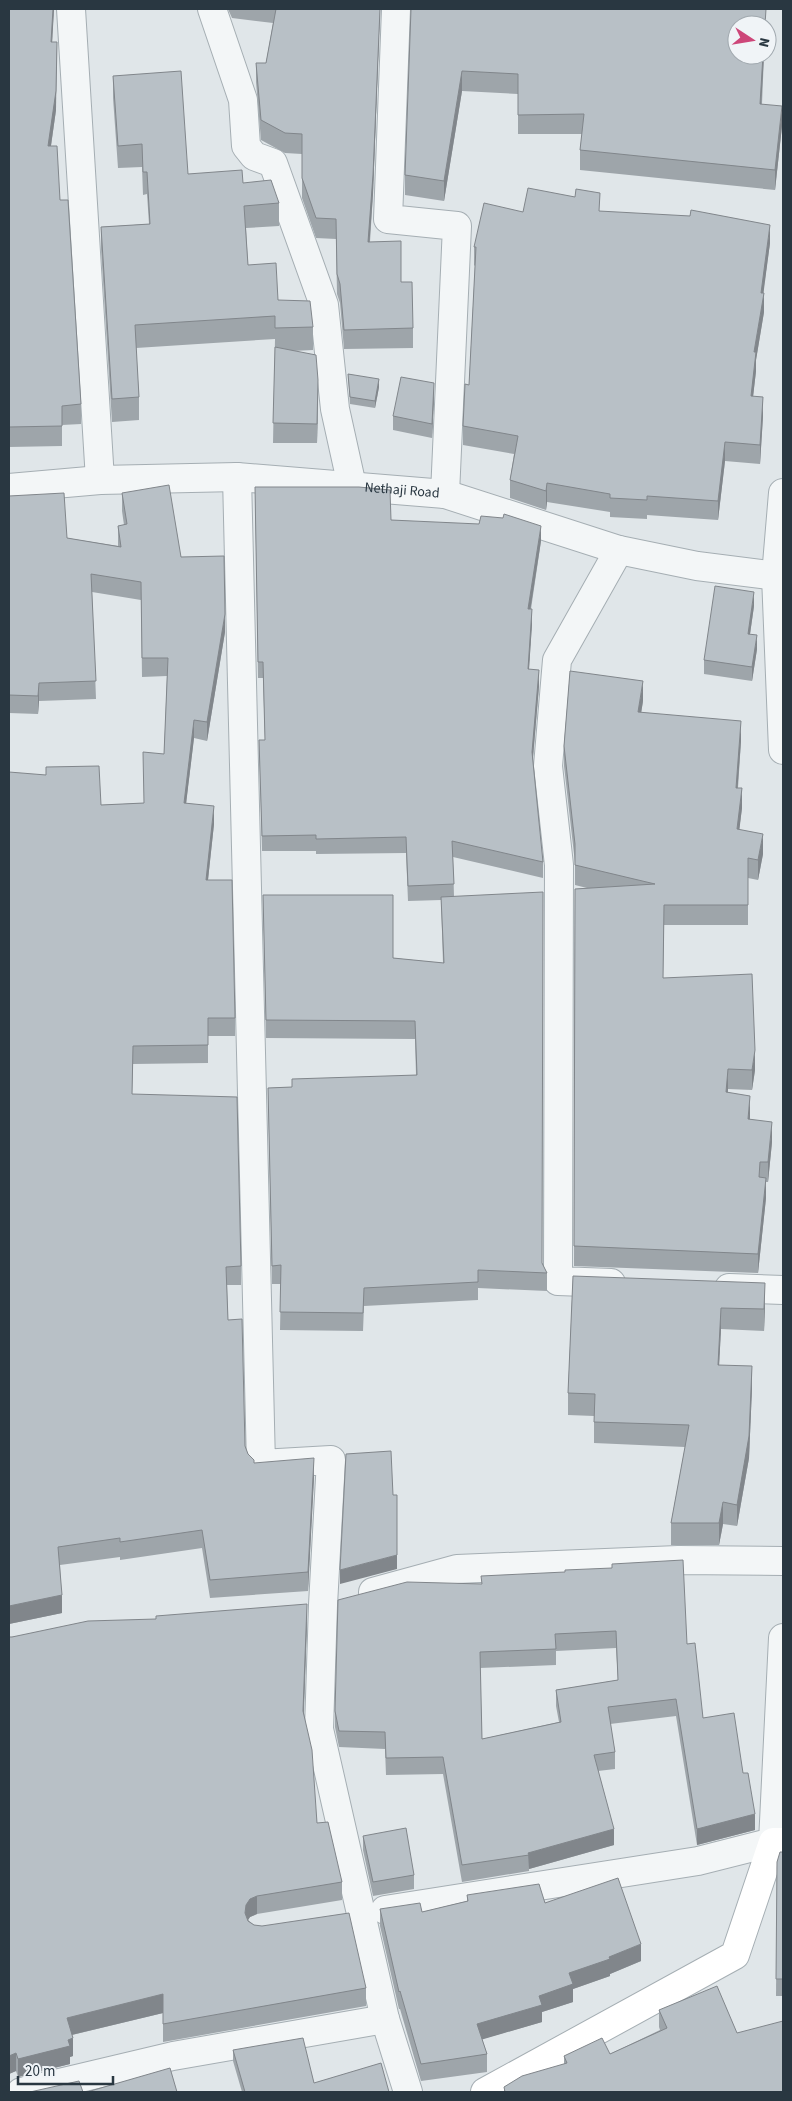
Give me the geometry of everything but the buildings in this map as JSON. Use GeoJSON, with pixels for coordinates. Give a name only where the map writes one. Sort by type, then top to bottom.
{"type":"FeatureCollection","features":[{"type":"Feature","properties":{"kind":"street"},"geometry":{"type":"LineString","coordinates":[[71,9],[100,480]]}},
{"type":"Feature","properties":{"kind":"street"},"geometry":{"type":"LineString","coordinates":[[212,9],[243,100],[246,146],[254,156],[273,163],[324,305],[335,409],[352,486]]}},
{"type":"Feature","properties":{"kind":"street"},"geometry":{"type":"LineString","coordinates":[[396,9],[388,219],[457,226],[445,494]]}},
{"type":"Feature","properties":{"kind":"street"},"geometry":{"type":"LineString","coordinates":[[237,477],[261,1464],[331,1460],[323,1605],[319,1729],[385,2019],[408,2092]]}},
{"type":"Feature","properties":{"kind":"street","name":"Nethaji Road"},"geometry":{"type":"LineString","coordinates":[[9,488],[100,480],[237,477],[445,494],[619,550],[697,566],[780,575]]}},
{"type":"Feature","properties":{"kind":"street"},"geometry":{"type":"LineString","coordinates":[[783,493],[780,575],[783,750]]}},
{"type":"Feature","properties":{"kind":"street"},"geometry":{"type":"LineString","coordinates":[[619,550],[557,660],[548,766],[559,865],[558,1281],[637,1284]]}},
{"type":"Feature","properties":{"kind":"street"},"geometry":{"type":"LineString","coordinates":[[705,1287],[783,1290]]}},
{"type":"Feature","properties":{"kind":"street"},"geometry":{"type":"LineString","coordinates":[[294,1608],[323,1605],[457,1569],[678,1560],[783,1561]]}},
{"type":"Feature","properties":{"kind":"street"},"geometry":{"type":"LineString","coordinates":[[485,2092],[734,1955],[778,1842],[783,1638]]}},
{"type":"Feature","properties":{"kind":"street"},"geometry":{"type":"LineString","coordinates":[[334,1918],[698,1862],[778,1842]]}},
{"type":"Feature","properties":{"kind":"street"},"geometry":{"type":"LineString","coordinates":[[21,2092],[173,2056],[385,2019]]}}]}
